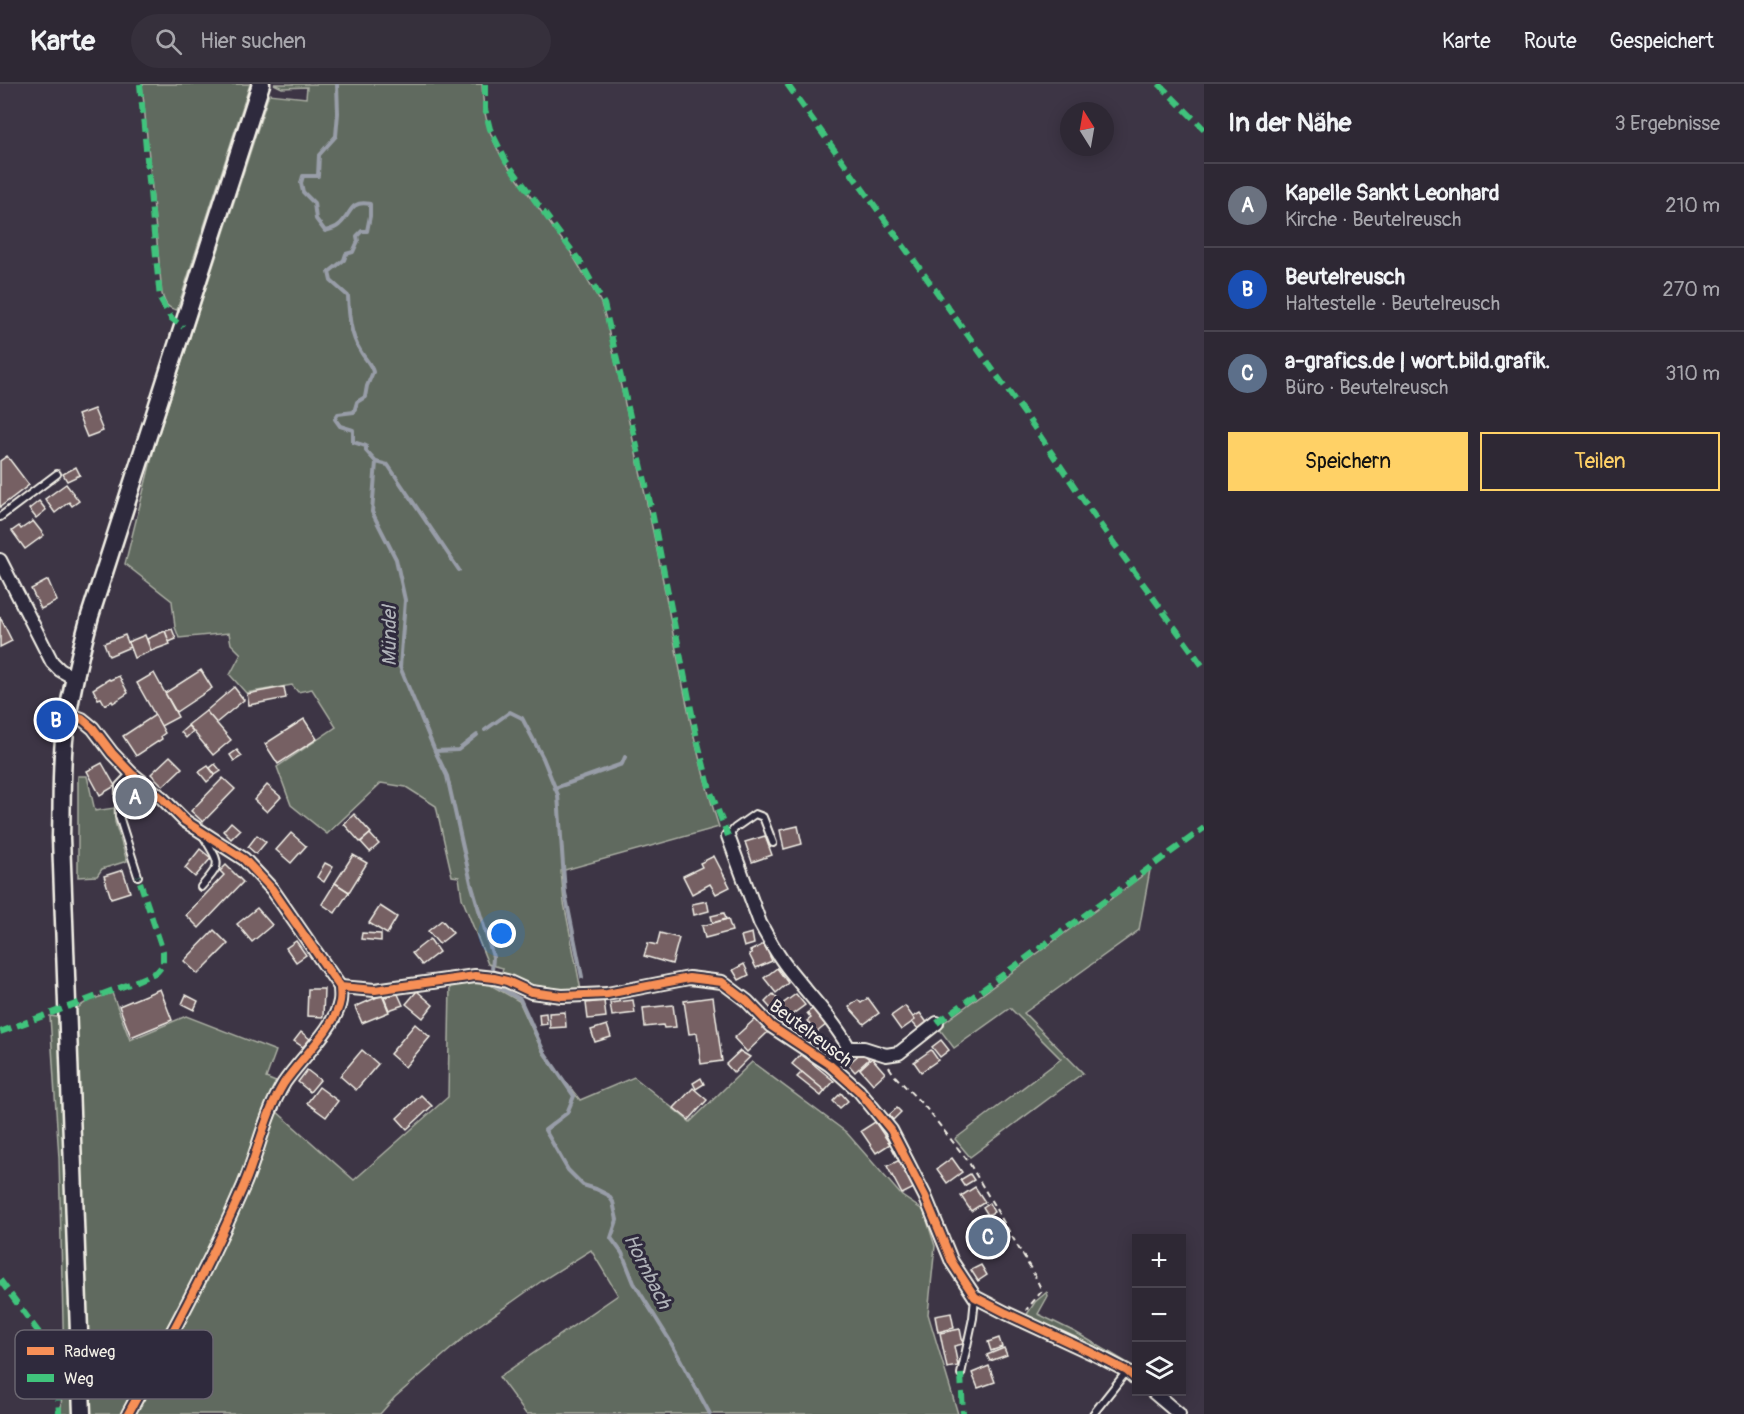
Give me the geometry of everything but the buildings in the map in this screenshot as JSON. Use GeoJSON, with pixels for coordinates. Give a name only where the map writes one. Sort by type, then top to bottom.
{"type":"FeatureCollection","features":[{"type":"Feature","properties":{"kind":"main road"},"geometry":{"type":"LineString","coordinates":[[79,1330],[62,838],[62,773],[68,714],[74,678],[101,583],[261,84]]}},
{"type":"Feature","properties":{"kind":"main road"},"geometry":{"type":"LineString","coordinates":[[81,1399],[82,1414]]}},
{"type":"Feature","properties":{"kind":"street"},"geometry":{"type":"LineString","coordinates":[[0,560],[4,575],[52,663],[74,678]]}},
{"type":"Feature","properties":{"kind":"street"},"geometry":{"type":"LineString","coordinates":[[68,714],[82,719],[93,728],[131,773],[162,798],[185,821],[244,859],[272,889],[340,987],[340,1002],[330,1026],[299,1062],[283,1085],[267,1121],[245,1184],[174,1330]]}},
{"type":"Feature","properties":{"kind":"street","name":"Beutelreusch"},"geometry":{"type":"LineString","coordinates":[[728,836],[767,936],[786,966],[849,1048]]}},
{"type":"Feature","properties":{"kind":"street","name":"Beutelreusch"},"geometry":{"type":"LineString","coordinates":[[340,987],[375,990],[475,976],[507,981],[531,992],[562,996],[608,994],[689,978],[722,982],[747,1001],[771,1026],[830,1065],[859,1090],[891,1130],[925,1196],[952,1262],[975,1297],[1092,1353],[1132,1375]]}},
{"type":"Feature","properties":{"kind":"street","name":"Beutelreusch"},"geometry":{"type":"LineString","coordinates":[[830,1065],[849,1048],[864,1048],[886,1055],[899,1053],[937,1023]]}},
{"type":"Feature","properties":{"kind":"street"},"geometry":{"type":"LineString","coordinates":[[1158,1396],[1179,1414]]}},
{"type":"Feature","properties":{"kind":"street"},"geometry":{"type":"LineString","coordinates":[[128,1414],[136,1399]]}},
{"type":"Feature","properties":{"kind":"lane"},"geometry":{"type":"LineString","coordinates":[[0,517],[57,474]]}},
{"type":"Feature","properties":{"kind":"lane"},"geometry":{"type":"LineString","coordinates":[[131,773],[119,786],[119,816],[138,876]]}},
{"type":"Feature","properties":{"kind":"lane"},"geometry":{"type":"LineString","coordinates":[[728,836],[755,814],[763,817],[773,843]]}},
{"type":"Feature","properties":{"kind":"lane"},"geometry":{"type":"LineString","coordinates":[[201,887],[216,869],[217,863],[216,855],[204,834]]}},
{"type":"Feature","properties":{"kind":"lane"},"geometry":{"type":"LineString","coordinates":[[961,1374],[975,1297]]}},
{"type":"Feature","properties":{"kind":"lane"},"geometry":{"type":"LineString","coordinates":[[1093,1414],[1132,1375]]}},
{"type":"Feature","properties":{"kind":"path"},"geometry":{"type":"LineString","coordinates":[[879,1053],[895,1076],[926,1108],[968,1161],[1035,1276],[1042,1291],[1019,1319]]}},
{"type":"Feature","properties":{"kind":"green space"},"geometry":{"type":"Polygon","coordinates":[[[142,84],[250,84],[177,310],[167,305],[162,294],[142,84]]]}},
{"type":"Feature","properties":{"kind":"green space"},"geometry":{"type":"Polygon","coordinates":[[[274,84],[482,84],[487,123],[498,150],[570,251],[600,301],[647,503],[700,763],[719,827],[561,871],[564,903],[581,990],[549,989],[531,985],[501,976],[503,968],[488,964],[462,898],[459,877],[452,876],[436,806],[406,787],[381,783],[327,834],[291,805],[277,767],[336,727],[312,689],[298,692],[292,685],[246,693],[230,675],[241,654],[231,644],[229,633],[179,638],[175,627],[172,601],[125,564],[155,445],[269,94],[306,98],[307,87],[282,88],[274,84]]]}},
{"type":"Feature","properties":{"kind":"green space"},"geometry":{"type":"Polygon","coordinates":[[[78,776],[87,776],[95,811],[114,808],[115,822],[127,861],[102,869],[97,876],[78,877],[78,776]]]}},
{"type":"Feature","properties":{"kind":"green space"},"geometry":{"type":"Polygon","coordinates":[[[1150,870],[1139,930],[1024,1013],[1083,1073],[970,1157],[955,1139],[1061,1059],[1010,1008],[954,1048],[938,1027],[1150,870]]]}},
{"type":"Feature","properties":{"kind":"green space"},"geometry":{"type":"Polygon","coordinates":[[[489,982],[519,1001],[543,1053],[580,1100],[634,1077],[690,1122],[752,1062],[846,1132],[902,1196],[924,1211],[935,1246],[928,1314],[958,1414],[526,1414],[499,1377],[618,1295],[591,1250],[543,1280],[474,1329],[395,1397],[380,1414],[132,1414],[139,1399],[213,1399],[213,1330],[172,1330],[276,1111],[354,1180],[448,1097],[450,983],[489,982]]]}},
{"type":"Feature","properties":{"kind":"green space"},"geometry":{"type":"Polygon","coordinates":[[[112,993],[130,1040],[186,1016],[276,1051],[266,1078],[278,1083],[238,1184],[168,1330],[84,1330],[73,1015],[80,1006],[112,993]]]}},
{"type":"Feature","properties":{"kind":"green space"},"geometry":{"type":"Polygon","coordinates":[[[50,1016],[57,1017],[62,1024],[72,1330],[63,1330],[59,1158],[50,1016]]]}},
{"type":"Feature","properties":{"kind":"green space"},"geometry":{"type":"Polygon","coordinates":[[[1047,1292],[1048,1296],[1038,1314],[1075,1332],[1132,1366],[1132,1372],[1082,1343],[1026,1316],[1035,1302],[1047,1292]]]}},
{"type":"Feature","properties":{"kind":"green space"},"geometry":{"type":"Polygon","coordinates":[[[61,1399],[74,1399],[75,1414],[61,1414],[61,1399]]]}},
{"type":"Feature","properties":{"kind":"green space"},"geometry":{"type":"Polygon","coordinates":[[[86,1399],[130,1399],[122,1414],[87,1414],[86,1399]]]}},
{"type":"Feature","properties":{"kind":"waterway","name":"Mündel"},"geometry":{"type":"LineString","coordinates":[[337,84],[336,136],[319,155],[318,176],[303,176],[301,183],[303,192],[314,203],[316,219],[325,231],[339,225],[354,206],[363,203],[370,204],[367,231],[362,231],[357,236],[358,241],[353,252],[346,254],[344,260],[329,272],[331,281],[348,296],[354,339],[373,372],[365,397],[357,402],[354,412],[338,414],[335,419],[340,426],[353,430],[353,442],[366,446],[366,451],[376,462],[372,512],[396,559],[405,600],[400,667],[447,776],[471,883],[493,957],[492,971]]}},
{"type":"Feature","properties":{"kind":"waterway"},"geometry":{"type":"LineString","coordinates":[[376,462],[388,465],[459,570]]}},
{"type":"Feature","properties":{"kind":"waterway"},"geometry":{"type":"LineString","coordinates":[[485,730],[510,712],[522,718],[543,758],[558,795],[565,893],[582,977]]}},
{"type":"Feature","properties":{"kind":"waterway"},"geometry":{"type":"LineString","coordinates":[[435,751],[458,750],[477,735]]}},
{"type":"Feature","properties":{"kind":"waterway"},"geometry":{"type":"LineString","coordinates":[[555,788],[622,764],[625,757]]}},
{"type":"Feature","properties":{"kind":"waterway","name":"Hornbach"},"geometry":{"type":"LineString","coordinates":[[495,985],[520,999],[544,1052],[574,1096],[567,1113],[545,1130],[568,1170],[583,1185],[608,1195],[613,1202],[617,1220],[611,1238],[622,1253],[634,1283],[669,1339],[710,1414]]}},
{"type":"Feature","properties":{"kind":"marked path"},"geometry":{"type":"LineString","coordinates":[[140,84],[160,299],[171,318],[183,327]]}},
{"type":"Feature","properties":{"kind":"marked path"},"geometry":{"type":"LineString","coordinates":[[485,84],[485,109],[490,129],[506,161],[581,263],[604,304],[651,507],[697,739],[710,790],[728,836]]}},
{"type":"Feature","properties":{"kind":"marked path"},"geometry":{"type":"LineString","coordinates":[[787,84],[1204,668]]}},
{"type":"Feature","properties":{"kind":"marked path"},"geometry":{"type":"LineString","coordinates":[[1159,84],[1204,129]]}},
{"type":"Feature","properties":{"kind":"marked path"},"geometry":{"type":"LineString","coordinates":[[937,1023],[1204,828]]}},
{"type":"Feature","properties":{"kind":"marked path"},"geometry":{"type":"LineString","coordinates":[[0,1032],[157,972],[163,965],[163,951],[138,876]]}},
{"type":"Feature","properties":{"kind":"marked path"},"geometry":{"type":"LineString","coordinates":[[0,1280],[37,1330]]}},
{"type":"Feature","properties":{"kind":"marked path"},"geometry":{"type":"LineString","coordinates":[[961,1374],[963,1414]]}},
{"type":"Feature","properties":{"kind":"marked path"},"geometry":{"type":"LineString","coordinates":[[58,1399],[59,1414]]}},
{"type":"Feature","properties":{"kind":"cycle path"},"geometry":{"type":"LineString","coordinates":[[68,714],[82,719],[93,728],[131,773],[162,798],[185,821],[244,859],[272,889],[340,987],[340,1001],[332,1022],[277,1095],[231,1214],[173,1330]]}},
{"type":"Feature","properties":{"kind":"cycle path"},"geometry":{"type":"LineString","coordinates":[[340,987],[375,990],[475,976],[507,981],[531,992],[562,996],[607,994],[689,978],[722,982],[747,1001],[771,1026],[830,1065],[859,1091],[891,1130],[925,1196],[952,1262],[975,1297],[1092,1353],[1132,1375]]}},
{"type":"Feature","properties":{"kind":"cycle path"},"geometry":{"type":"LineString","coordinates":[[128,1414],[136,1399]]}},
{"type":"Feature","properties":{"kind":"place","name":"Beutelreusch"},"geometry":{"type":"Point","coordinates":[56,720]}},
{"type":"Feature","properties":{"kind":"place","name":"Kapelle Sankt Leonhard"},"geometry":{"type":"Point","coordinates":[135,797]}},
{"type":"Feature","properties":{"kind":"place","name":"a-grafics.de | wort.bild.grafik."},"geometry":{"type":"Point","coordinates":[988,1237]}}]}
